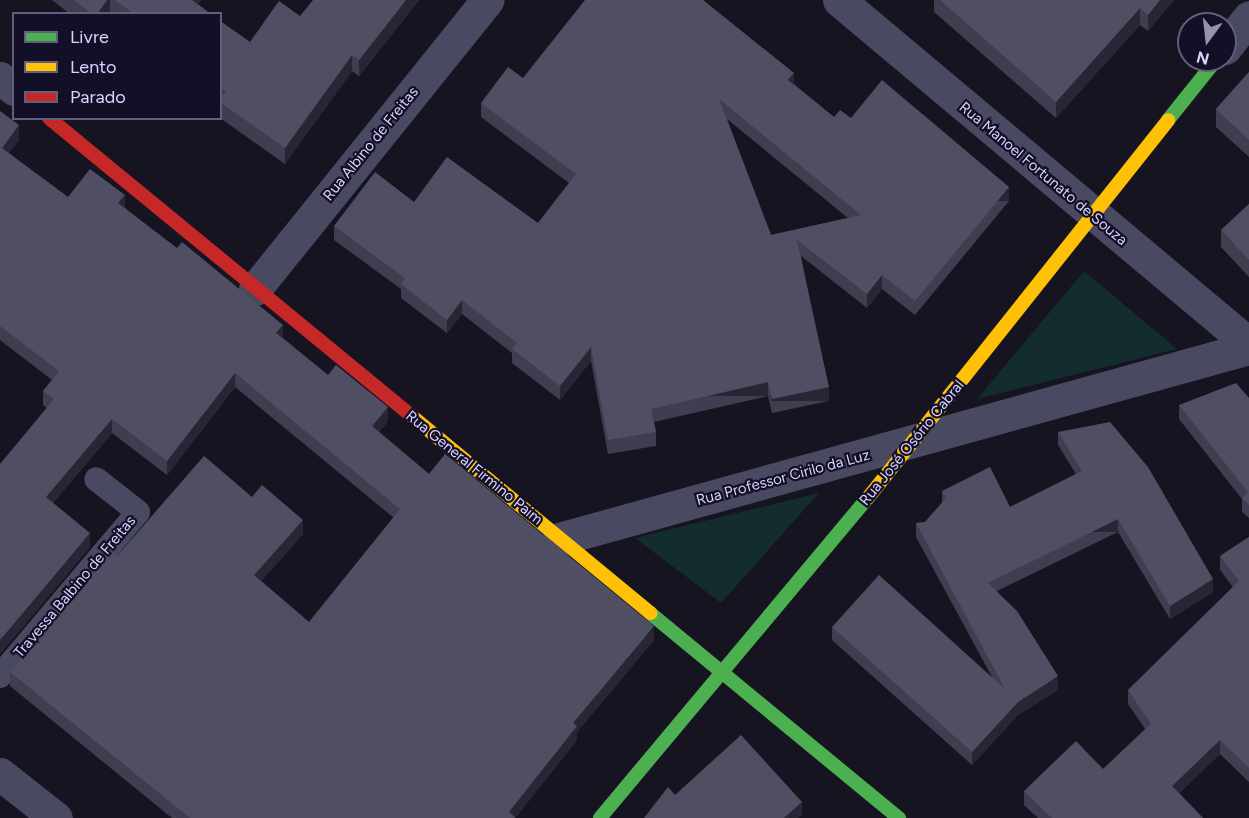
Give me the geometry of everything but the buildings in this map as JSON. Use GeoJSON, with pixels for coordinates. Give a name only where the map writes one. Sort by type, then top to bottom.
{"type":"FeatureCollection","features":[{"type":"Feature","properties":{"kind":"street","name":"Rua Albino de Freitas"},"geometry":{"type":"LineString","coordinates":[[255,289],[487,0]]}},
{"type":"Feature","properties":{"kind":"street","name":"Rua Manoel Fortunato de Souza"},"geometry":{"type":"LineString","coordinates":[[839,0],[1092,217],[1249,346]]}},
{"type":"Feature","properties":{"kind":"street"},"geometry":{"type":"LineString","coordinates":[[1237,32],[1249,17]]}},
{"type":"Feature","properties":{"kind":"street","name":"Rua José Osório Cabral"},"geometry":{"type":"LineString","coordinates":[[600,818],[720,671],[915,442],[1207,72]]}},
{"type":"Feature","properties":{"kind":"street"},"geometry":{"type":"LineString","coordinates":[[0,78],[12,87]]}},
{"type":"Feature","properties":{"kind":"street","name":"Rua General Firmino Paim"},"geometry":{"type":"LineString","coordinates":[[51,120],[899,818]]}},
{"type":"Feature","properties":{"kind":"street","name":"Rua Professor Cirilo da Luz"},"geometry":{"type":"LineString","coordinates":[[559,539],[915,442],[1249,346]]}},
{"type":"Feature","properties":{"kind":"street"},"geometry":{"type":"LineString","coordinates":[[0,774],[56,818]]}},
{"type":"Feature","properties":{"kind":"lane","name":"Travessa Balbino de Freitas"},"geometry":{"type":"LineString","coordinates":[[0,676],[138,512],[96,479]]}},
{"type":"Feature","properties":{"kind":"green space"},"geometry":{"type":"Polygon","coordinates":[[[1084,271],[1177,349],[977,399],[1084,271]]]}},
{"type":"Feature","properties":{"kind":"green space"},"geometry":{"type":"Polygon","coordinates":[[[819,493],[721,603],[635,538],[819,493]]]}},
{"type":"Feature","properties":{"kind":"traffic: fast"},"geometry":{"type":"LineString","coordinates":[[1168,120],[1206,72]]}},
{"type":"Feature","properties":{"kind":"traffic: fast"},"geometry":{"type":"LineString","coordinates":[[600,818],[867,499]]}},
{"type":"Feature","properties":{"kind":"traffic: fast"},"geometry":{"type":"LineString","coordinates":[[650,613],[899,818]]}},
{"type":"Feature","properties":{"kind":"traffic: slow"},"geometry":{"type":"LineString","coordinates":[[867,499],[1168,120]]}},
{"type":"Feature","properties":{"kind":"traffic: slow"},"geometry":{"type":"LineString","coordinates":[[409,414],[650,613]]}},
{"type":"Feature","properties":{"kind":"traffic: jam"},"geometry":{"type":"LineString","coordinates":[[51,120],[409,414]]}}]}
